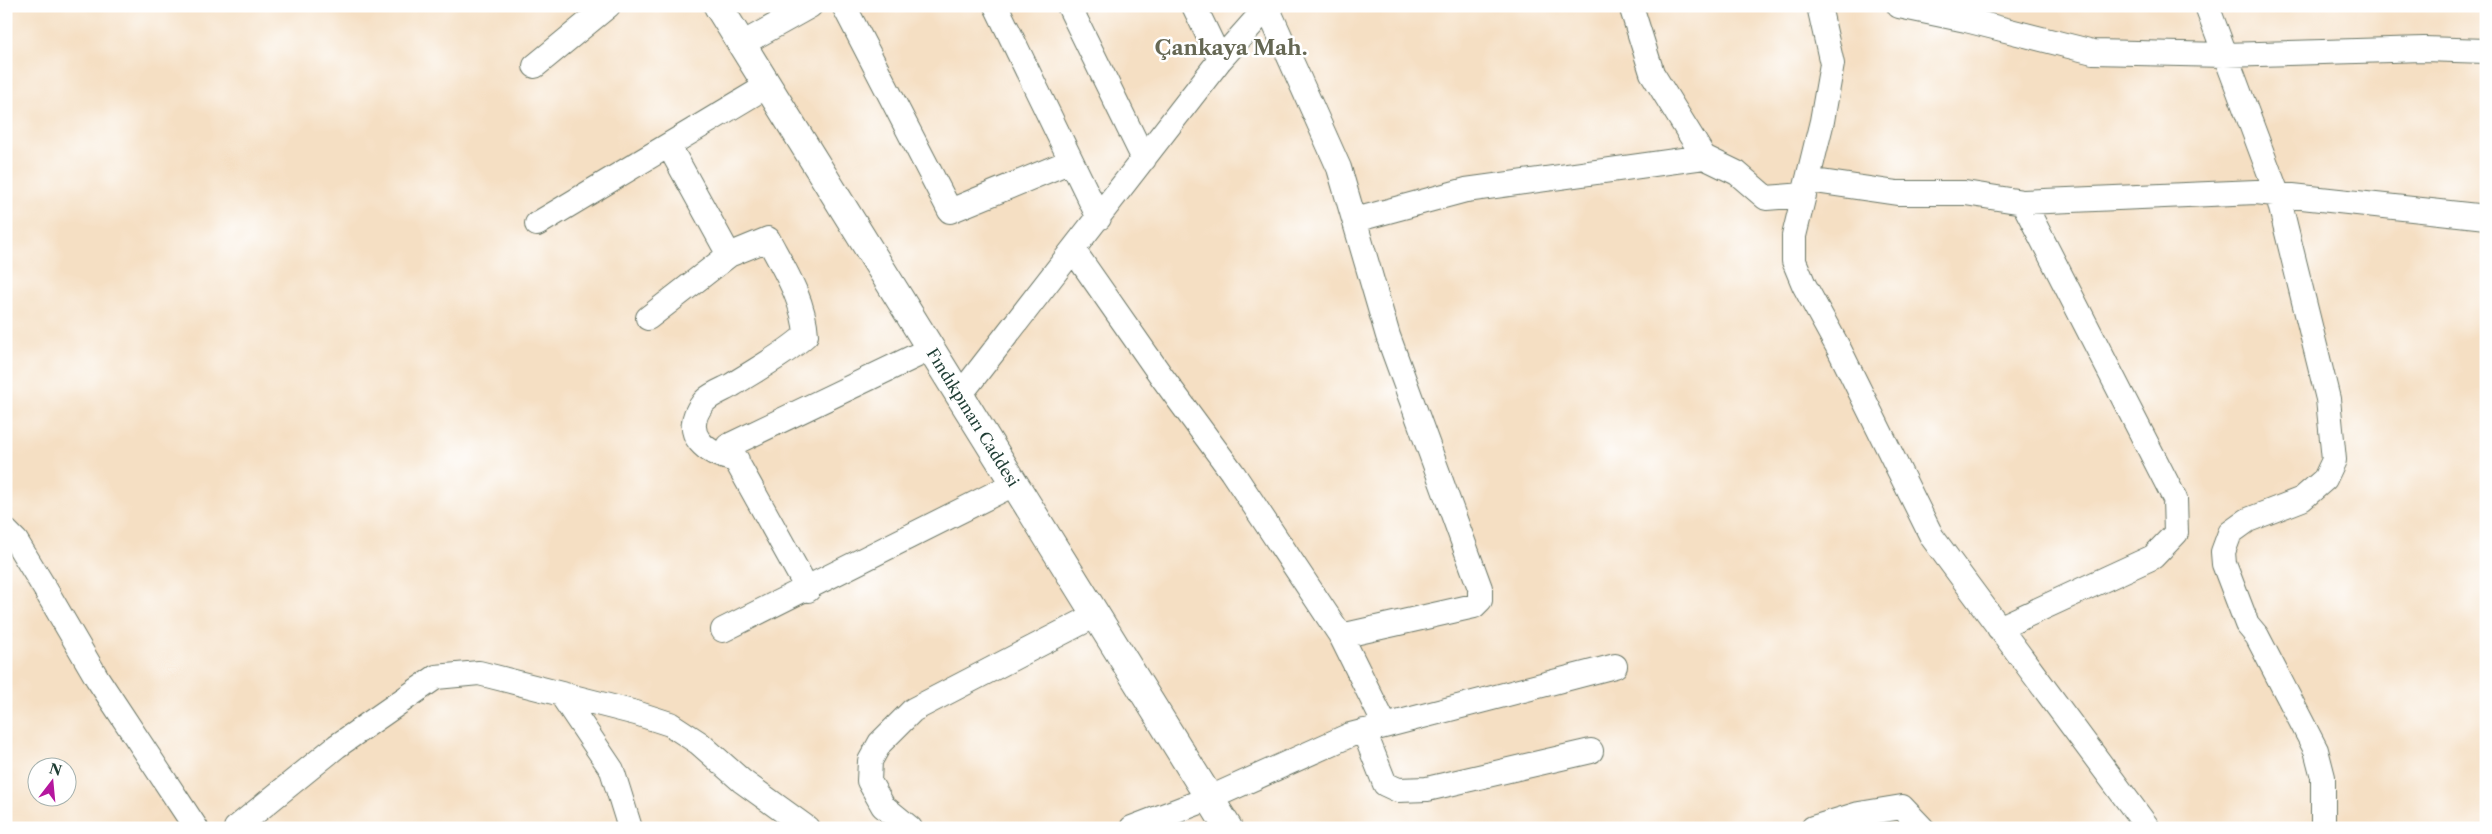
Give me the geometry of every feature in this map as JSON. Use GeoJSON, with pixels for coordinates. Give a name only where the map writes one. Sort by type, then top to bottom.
{"type":"FeatureCollection","features":[{"type":"Feature","properties":{"kind":"main road","name":"Fındıkpınarı Caddesi"},"geometry":{"type":"LineString","coordinates":[[718,6],[930,349],[1016,483],[1228,828]]}},
{"type":"Feature","properties":{"kind":"street"},"geometry":{"type":"LineString","coordinates":[[535,66],[608,6]]}},
{"type":"Feature","properties":{"kind":"street"},"geometry":{"type":"LineString","coordinates":[[742,44],[810,6]]}},
{"type":"Feature","properties":{"kind":"street"},"geometry":{"type":"LineString","coordinates":[[844,6],[950,211],[1071,161]]}},
{"type":"Feature","properties":{"kind":"street"},"geometry":{"type":"LineString","coordinates":[[996,6],[1099,218]]}},
{"type":"Feature","properties":{"kind":"street"},"geometry":{"type":"LineString","coordinates":[[1069,6],[1144,158]]}},
{"type":"Feature","properties":{"kind":"street"},"geometry":{"type":"LineString","coordinates":[[1194,6],[1220,60]]}},
{"type":"Feature","properties":{"kind":"street"},"geometry":{"type":"LineString","coordinates":[[1631,6],[1652,73],[1704,157],[1737,173],[1766,198],[1806,188],[1897,193],[1966,193],[2023,202],[2256,192],[2278,196],[2486,218]]}},
{"type":"Feature","properties":{"kind":"street"},"geometry":{"type":"LineString","coordinates":[[1819,6],[1832,64],[1822,121],[1794,236],[1794,261],[1804,285],[1839,349],[1932,537],[2148,828]]}},
{"type":"Feature","properties":{"kind":"street"},"geometry":{"type":"LineString","coordinates":[[1899,6],[1966,20],[2093,52],[2224,55],[2424,49],[2486,51]]}},
{"type":"Feature","properties":{"kind":"street"},"geometry":{"type":"LineString","coordinates":[[2207,6],[2278,196],[2328,399],[2334,460],[2325,479],[2302,499],[2248,520],[2230,533],[2223,552],[2224,564],[2247,624],[2258,636],[2316,750],[2323,777],[2322,828]]}},
{"type":"Feature","properties":{"kind":"street"},"geometry":{"type":"LineString","coordinates":[[960,395],[1074,251],[1220,60],[1268,7],[1339,168],[1388,336],[1480,588],[1480,600],[1474,606],[1341,636]]}},
{"type":"Feature","properties":{"kind":"street"},"geometry":{"type":"LineString","coordinates":[[537,224],[767,86]]}},
{"type":"Feature","properties":{"kind":"street"},"geometry":{"type":"LineString","coordinates":[[669,146],[729,255]]}},
{"type":"Feature","properties":{"kind":"street"},"geometry":{"type":"LineString","coordinates":[[1355,220],[1466,190],[1704,157]]}},
{"type":"Feature","properties":{"kind":"street"},"geometry":{"type":"LineString","coordinates":[[1999,628],[2154,557],[2176,533],[2175,499],[2023,202]]}},
{"type":"Feature","properties":{"kind":"street"},"geometry":{"type":"LineString","coordinates":[[648,318],[729,255],[768,239],[795,290],[805,320],[806,335],[790,350],[703,402],[694,423],[694,433],[699,443],[720,457],[737,460]]}},
{"type":"Feature","properties":{"kind":"street"},"geometry":{"type":"LineString","coordinates":[[1074,251],[1162,377],[1232,472],[1341,636],[1374,728],[1385,784],[1398,790],[1427,789],[1591,751]]}},
{"type":"Feature","properties":{"kind":"street"},"geometry":{"type":"LineString","coordinates":[[808,590],[728,446],[930,349]]}},
{"type":"Feature","properties":{"kind":"street"},"geometry":{"type":"LineString","coordinates":[[723,630],[808,590],[1016,483]]}},
{"type":"Feature","properties":{"kind":"street"},"geometry":{"type":"LineString","coordinates":[[6,531],[16,541],[97,678],[196,828]]}},
{"type":"Feature","properties":{"kind":"street"},"geometry":{"type":"LineString","coordinates":[[910,828],[883,806],[868,781],[870,761],[880,743],[914,710],[1096,615]]}},
{"type":"Feature","properties":{"kind":"street"},"geometry":{"type":"LineString","coordinates":[[1132,828],[1210,798],[1350,735],[1615,666]]}},
{"type":"Feature","properties":{"kind":"street"},"geometry":{"type":"LineString","coordinates":[[236,828],[337,746],[436,677],[478,673],[636,713],[670,724],[699,743],[742,781],[808,828]]}},
{"type":"Feature","properties":{"kind":"street"},"geometry":{"type":"LineString","coordinates":[[561,694],[612,770],[630,828]]}},
{"type":"Feature","properties":{"kind":"street"},"geometry":{"type":"LineString","coordinates":[[1814,828],[1859,814],[1902,807],[1922,828]]}},
{"type":"Feature","properties":{"kind":"district","name":"Çankaya Mah."},"geometry":{"type":"Point","coordinates":[1231,47]}}]}
